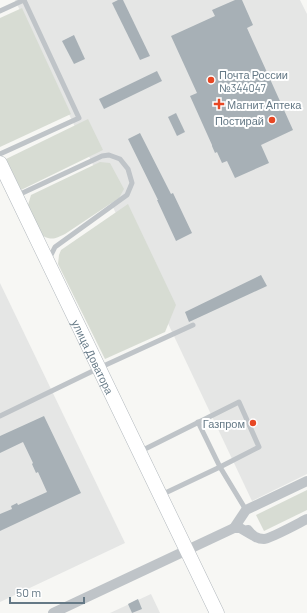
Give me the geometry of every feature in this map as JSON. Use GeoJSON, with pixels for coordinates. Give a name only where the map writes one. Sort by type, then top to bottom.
{"type":"FeatureCollection","features":[{"type":"Feature","properties":{"kind":"street","name":"улица Доватора"},"geometry":{"type":"LineString","coordinates":[[0,163],[217,613]]}},
{"type":"Feature","properties":{"kind":"street"},"geometry":{"type":"LineString","coordinates":[[234,528],[246,510],[307,481]]}},
{"type":"Feature","properties":{"kind":"street"},"geometry":{"type":"LineString","coordinates":[[246,510],[246,522],[252,535]]}},
{"type":"Feature","properties":{"kind":"street"},"geometry":{"type":"LineString","coordinates":[[53,613],[186,549],[234,528],[240,528],[257,538],[265,539],[307,519]]}},
{"type":"Feature","properties":{"kind":"lane"},"geometry":{"type":"LineString","coordinates":[[0,11],[24,0],[79,118],[0,154]]}},
{"type":"Feature","properties":{"kind":"lane"},"geometry":{"type":"LineString","coordinates":[[16,196],[102,156],[108,155],[120,159],[128,169],[132,183],[127,195],[55,247],[47,262]]}},
{"type":"Feature","properties":{"kind":"lane"},"geometry":{"type":"LineString","coordinates":[[0,416],[193,325]]}},
{"type":"Feature","properties":{"kind":"lane"},"geometry":{"type":"LineString","coordinates":[[139,452],[239,402],[259,447],[160,495]]}},
{"type":"Feature","properties":{"kind":"lane"},"geometry":{"type":"LineString","coordinates":[[198,422],[220,467],[246,510]]}},
{"type":"Feature","properties":{"kind":"shaded area"},"geometry":{"type":"Polygon","coordinates":[[[15,0],[300,0],[307,14],[307,474],[252,501],[15,0]]]}},
{"type":"Feature","properties":{"kind":"shaded area"},"geometry":{"type":"Polygon","coordinates":[[[22,8],[71,114],[0,147],[0,18],[22,8]]]}},
{"type":"Feature","properties":{"kind":"shaded area"},"geometry":{"type":"Polygon","coordinates":[[[88,119],[103,150],[21,190],[6,159],[88,119]]]}},
{"type":"Feature","properties":{"kind":"shaded area"},"geometry":{"type":"Polygon","coordinates":[[[100,162],[110,163],[124,189],[119,198],[57,238],[52,239],[43,236],[28,205],[31,195],[100,162]]]}},
{"type":"Feature","properties":{"kind":"shaded area"},"geometry":{"type":"Polygon","coordinates":[[[128,204],[176,305],[165,332],[105,359],[58,264],[59,255],[61,250],[128,204]]]}},
{"type":"Feature","properties":{"kind":"shaded area"},"geometry":{"type":"Polygon","coordinates":[[[0,283],[125,543],[0,602],[0,283]]]}},
{"type":"Feature","properties":{"kind":"shaded area"},"geometry":{"type":"Polygon","coordinates":[[[307,490],[307,510],[264,531],[256,515],[307,490]]]}},
{"type":"Feature","properties":{"kind":"shaded area"},"geometry":{"type":"Polygon","coordinates":[[[151,594],[160,613],[110,613],[151,594]]]}},
{"type":"Feature","properties":{"kind":"building"},"geometry":{"type":"Polygon","coordinates":[[[118,0],[123,0],[150,56],[140,60],[112,3],[118,0]]]}},
{"type":"Feature","properties":{"kind":"building"},"geometry":{"type":"Polygon","coordinates":[[[235,0],[242,0],[253,25],[247,28],[293,130],[261,145],[269,163],[235,178],[227,161],[222,163],[217,152],[215,153],[190,96],[197,93],[171,36],[215,16],[212,10],[235,0]]]}},
{"type":"Feature","properties":{"kind":"building"},"geometry":{"type":"Polygon","coordinates":[[[74,35],[85,59],[74,64],[62,41],[74,35]]]}},
{"type":"Feature","properties":{"kind":"building"},"geometry":{"type":"Polygon","coordinates":[[[157,71],[162,81],[104,109],[99,99],[157,71]]]}},
{"type":"Feature","properties":{"kind":"building"},"geometry":{"type":"Polygon","coordinates":[[[176,113],[185,132],[177,136],[168,117],[176,113]]]}},
{"type":"Feature","properties":{"kind":"building"},"geometry":{"type":"Polygon","coordinates":[[[140,133],[171,194],[173,193],[192,233],[176,241],[128,139],[140,133]]]}},
{"type":"Feature","properties":{"kind":"building"},"geometry":{"type":"Polygon","coordinates":[[[261,275],[267,286],[189,322],[185,312],[261,275]]]}},
{"type":"Feature","properties":{"kind":"building"},"geometry":{"type":"Polygon","coordinates":[[[44,416],[81,493],[0,531],[0,514],[12,509],[11,506],[17,503],[18,505],[47,492],[38,472],[36,473],[23,442],[0,453],[0,436],[44,416]]]}},
{"type":"Feature","properties":{"kind":"building"},"geometry":{"type":"Polygon","coordinates":[[[138,599],[142,609],[132,613],[128,604],[138,599]]]}},
{"type":"Feature","properties":{"kind":"place","name":"Почта России №344047"},"geometry":{"type":"Point","coordinates":[211,80]}},
{"type":"Feature","properties":{"kind":"place","name":"Магнит Аптека"},"geometry":{"type":"Point","coordinates":[219,104]}},
{"type":"Feature","properties":{"kind":"place","name":"Постирай"},"geometry":{"type":"Point","coordinates":[272,120]}},
{"type":"Feature","properties":{"kind":"place","name":"Газпром"},"geometry":{"type":"Point","coordinates":[253,423]}}]}
